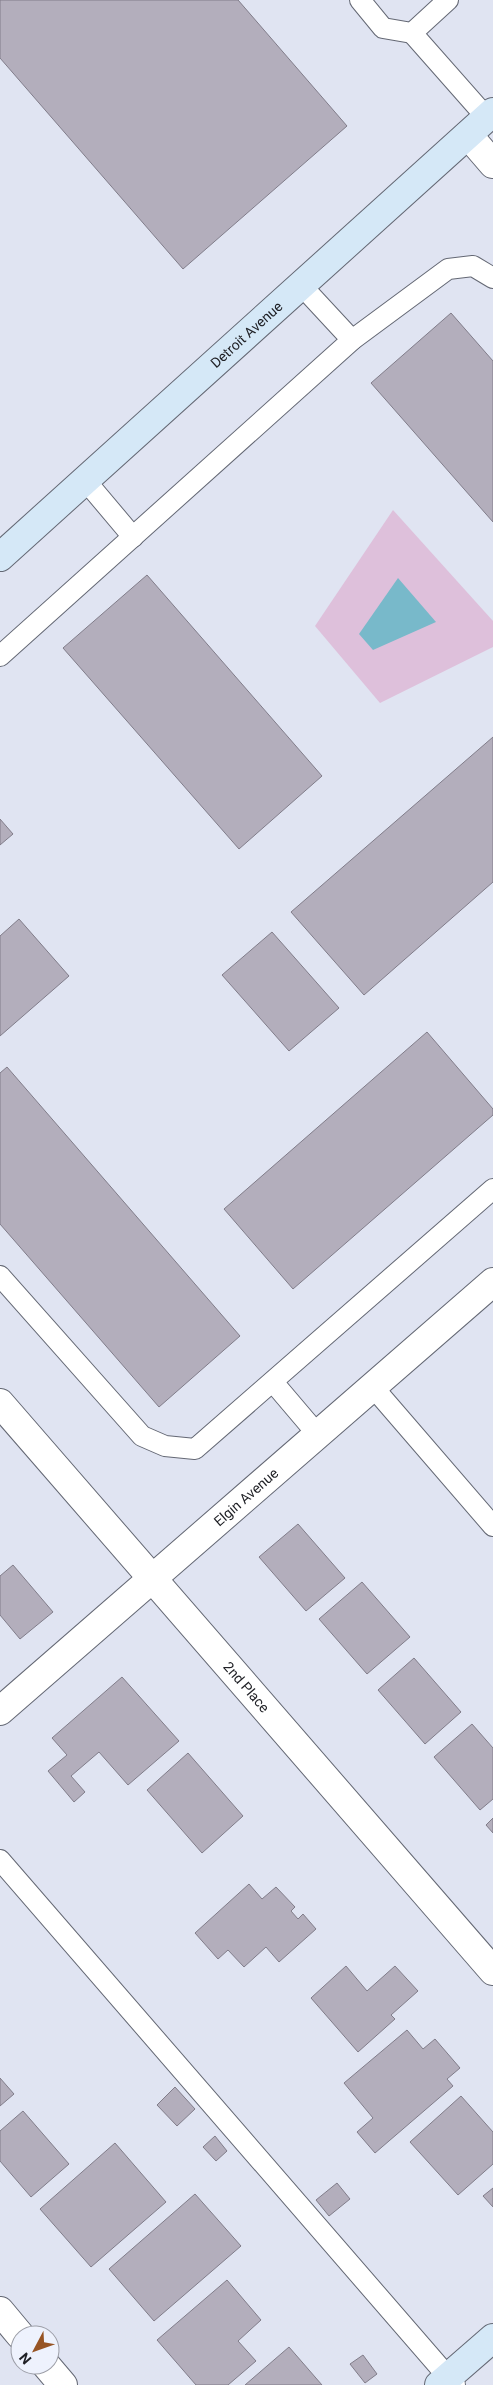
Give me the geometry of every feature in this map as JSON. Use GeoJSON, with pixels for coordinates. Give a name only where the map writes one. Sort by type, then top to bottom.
{"type":"FeatureCollection","features":[{"type":"Feature","properties":{"kind":"street"},"geometry":{"type":"LineString","coordinates":[[482,121],[493,164]]}},
{"type":"Feature","properties":{"kind":"street","name":"Detroit Avenue"},"geometry":{"type":"LineString","coordinates":[[0,557],[482,121]]}},
{"type":"Feature","properties":{"kind":"street","name":"Elgin Avenue"},"geometry":{"type":"LineString","coordinates":[[0,1711],[493,1282]]}},
{"type":"Feature","properties":{"kind":"street","name":"2nd Place"},"geometry":{"type":"LineString","coordinates":[[0,1403],[493,1971]]}},
{"type":"Feature","properties":{"kind":"street"},"geometry":{"type":"LineString","coordinates":[[0,2311],[12,2325]]}},
{"type":"Feature","properties":{"kind":"street"},"geometry":{"type":"LineString","coordinates":[[447,2382],[493,2338]]}},
{"type":"Feature","properties":{"kind":"street"},"geometry":{"type":"LineString","coordinates":[[55,2375],[64,2385]]}},
{"type":"Feature","properties":{"kind":"lane"},"geometry":{"type":"LineString","coordinates":[[360,0],[384,28],[412,32],[444,69],[482,121]]}},
{"type":"Feature","properties":{"kind":"lane"},"geometry":{"type":"LineString","coordinates":[[412,32],[448,0]]}},
{"type":"Feature","properties":{"kind":"lane"},"geometry":{"type":"LineString","coordinates":[[0,656],[352,340],[448,269],[473,266],[493,278]]}},
{"type":"Feature","properties":{"kind":"lane"},"geometry":{"type":"LineString","coordinates":[[301,285],[352,340]]}},
{"type":"Feature","properties":{"kind":"lane"},"geometry":{"type":"LineString","coordinates":[[85,480],[133,537]]}},
{"type":"Feature","properties":{"kind":"lane"},"geometry":{"type":"LineString","coordinates":[[0,1276],[142,1436],[165,1446],[195,1449],[493,1189]]}},
{"type":"Feature","properties":{"kind":"lane"},"geometry":{"type":"LineString","coordinates":[[273,1382],[318,1435]]}},
{"type":"Feature","properties":{"kind":"lane"},"geometry":{"type":"LineString","coordinates":[[373,1387],[493,1526]]}},
{"type":"Feature","properties":{"kind":"lane"},"geometry":{"type":"LineString","coordinates":[[0,1860],[447,2382]]}},
{"type":"Feature","properties":{"kind":"shaded area"},"geometry":{"type":"Polygon","coordinates":[[[393,510],[493,621],[493,647],[380,703],[315,626],[393,510]]]}},
{"type":"Feature","properties":{"kind":"water"},"geometry":{"type":"Polygon","coordinates":[[[398,578],[436,622],[373,650],[359,634],[398,578]]]}},
{"type":"Feature","properties":{"kind":"building"},"geometry":{"type":"Polygon","coordinates":[[[0,0],[238,0],[347,126],[183,269],[0,58],[0,0]]]}},
{"type":"Feature","properties":{"kind":"building"},"geometry":{"type":"Polygon","coordinates":[[[451,313],[493,361],[493,522],[371,383],[451,313]]]}},
{"type":"Feature","properties":{"kind":"building"},"geometry":{"type":"Polygon","coordinates":[[[147,575],[322,776],[239,849],[63,648],[147,575]]]}},
{"type":"Feature","properties":{"kind":"building"},"geometry":{"type":"Polygon","coordinates":[[[493,737],[493,882],[364,995],[291,912],[493,737]]]}},
{"type":"Feature","properties":{"kind":"building"},"geometry":{"type":"Polygon","coordinates":[[[0,819],[13,834],[0,845],[0,819]]]}},
{"type":"Feature","properties":{"kind":"building"},"geometry":{"type":"Polygon","coordinates":[[[19,919],[69,976],[0,1036],[0,936],[19,919]]]}},
{"type":"Feature","properties":{"kind":"building"},"geometry":{"type":"Polygon","coordinates":[[[272,932],[339,1008],[289,1051],[222,975],[272,932]]]}},
{"type":"Feature","properties":{"kind":"building"},"geometry":{"type":"Polygon","coordinates":[[[427,1032],[493,1109],[493,1115],[293,1289],[224,1209],[427,1032]]]}},
{"type":"Feature","properties":{"kind":"building"},"geometry":{"type":"Polygon","coordinates":[[[7,1067],[240,1336],[159,1407],[0,1224],[0,1073],[7,1067]]]}},
{"type":"Feature","properties":{"kind":"building"},"geometry":{"type":"Polygon","coordinates":[[[298,1524],[345,1578],[306,1611],[259,1557],[298,1524]]]}},
{"type":"Feature","properties":{"kind":"building"},"geometry":{"type":"Polygon","coordinates":[[[13,1565],[53,1612],[20,1639],[0,1615],[0,1576],[13,1565]]]}},
{"type":"Feature","properties":{"kind":"building"},"geometry":{"type":"Polygon","coordinates":[[[362,1582],[410,1637],[367,1674],[319,1619],[362,1582]]]}},
{"type":"Feature","properties":{"kind":"building"},"geometry":{"type":"Polygon","coordinates":[[[414,1658],[461,1712],[425,1744],[378,1690],[414,1658]]]}},
{"type":"Feature","properties":{"kind":"building"},"geometry":{"type":"Polygon","coordinates":[[[122,1677],[179,1741],[128,1785],[99,1752],[71,1776],[85,1792],[74,1802],[48,1771],[67,1755],[52,1738],[122,1677]]]}},
{"type":"Feature","properties":{"kind":"building"},"geometry":{"type":"Polygon","coordinates":[[[472,1724],[493,1748],[493,1799],[480,1810],[434,1757],[472,1724]]]}},
{"type":"Feature","properties":{"kind":"building"},"geometry":{"type":"Polygon","coordinates":[[[188,1753],[243,1816],[202,1853],[147,1790],[188,1753]]]}},
{"type":"Feature","properties":{"kind":"building"},"geometry":{"type":"Polygon","coordinates":[[[493,1818],[493,1833],[486,1825],[493,1818]]]}},
{"type":"Feature","properties":{"kind":"building"},"geometry":{"type":"Polygon","coordinates":[[[249,1884],[262,1899],[276,1887],[295,1907],[291,1911],[298,1919],[303,1914],[316,1929],[279,1962],[266,1947],[244,1967],[228,1950],[218,1959],[195,1933],[249,1884]]]}},
{"type":"Feature","properties":{"kind":"building"},"geometry":{"type":"Polygon","coordinates":[[[346,1966],[367,1991],[395,1966],[418,1991],[391,2015],[395,2019],[358,2052],[311,1998],[346,1966]]]}},
{"type":"Feature","properties":{"kind":"building"},"geometry":{"type":"Polygon","coordinates":[[[407,2030],[423,2049],[435,2039],[460,2068],[447,2079],[453,2086],[375,2153],[357,2132],[373,2118],[344,2083],[407,2030]]]}},
{"type":"Feature","properties":{"kind":"building"},"geometry":{"type":"Polygon","coordinates":[[[0,2078],[14,2094],[0,2106],[0,2078]]]}},
{"type":"Feature","properties":{"kind":"building"},"geometry":{"type":"Polygon","coordinates":[[[175,2087],[195,2109],[177,2126],[157,2105],[175,2087]]]}},
{"type":"Feature","properties":{"kind":"building"},"geometry":{"type":"Polygon","coordinates":[[[461,2096],[493,2132],[493,2164],[458,2195],[410,2142],[461,2096]]]}},
{"type":"Feature","properties":{"kind":"building"},"geometry":{"type":"Polygon","coordinates":[[[23,2111],[69,2164],[31,2197],[0,2161],[0,2131],[23,2111]]]}},
{"type":"Feature","properties":{"kind":"building"},"geometry":{"type":"Polygon","coordinates":[[[215,2136],[227,2151],[216,2161],[203,2147],[215,2136]]]}},
{"type":"Feature","properties":{"kind":"building"},"geometry":{"type":"Polygon","coordinates":[[[115,2143],[166,2202],[91,2267],[40,2209],[115,2143]]]}},
{"type":"Feature","properties":{"kind":"building"},"geometry":{"type":"Polygon","coordinates":[[[337,2183],[350,2199],[329,2216],[316,2200],[337,2183]]]}},
{"type":"Feature","properties":{"kind":"building"},"geometry":{"type":"Polygon","coordinates":[[[493,2188],[493,2207],[483,2196],[493,2188]]]}},
{"type":"Feature","properties":{"kind":"building"},"geometry":{"type":"Polygon","coordinates":[[[195,2194],[241,2246],[154,2321],[109,2269],[195,2194]]]}},
{"type":"Feature","properties":{"kind":"building"},"geometry":{"type":"Polygon","coordinates":[[[227,2280],[261,2320],[238,2341],[256,2361],[228,2385],[196,2385],[157,2340],[227,2280]]]}},
{"type":"Feature","properties":{"kind":"building"},"geometry":{"type":"Polygon","coordinates":[[[289,2347],[322,2385],[245,2385],[289,2347]]]}},
{"type":"Feature","properties":{"kind":"building"},"geometry":{"type":"Polygon","coordinates":[[[363,2355],[377,2374],[365,2383],[350,2364],[363,2355]]]}}]}
